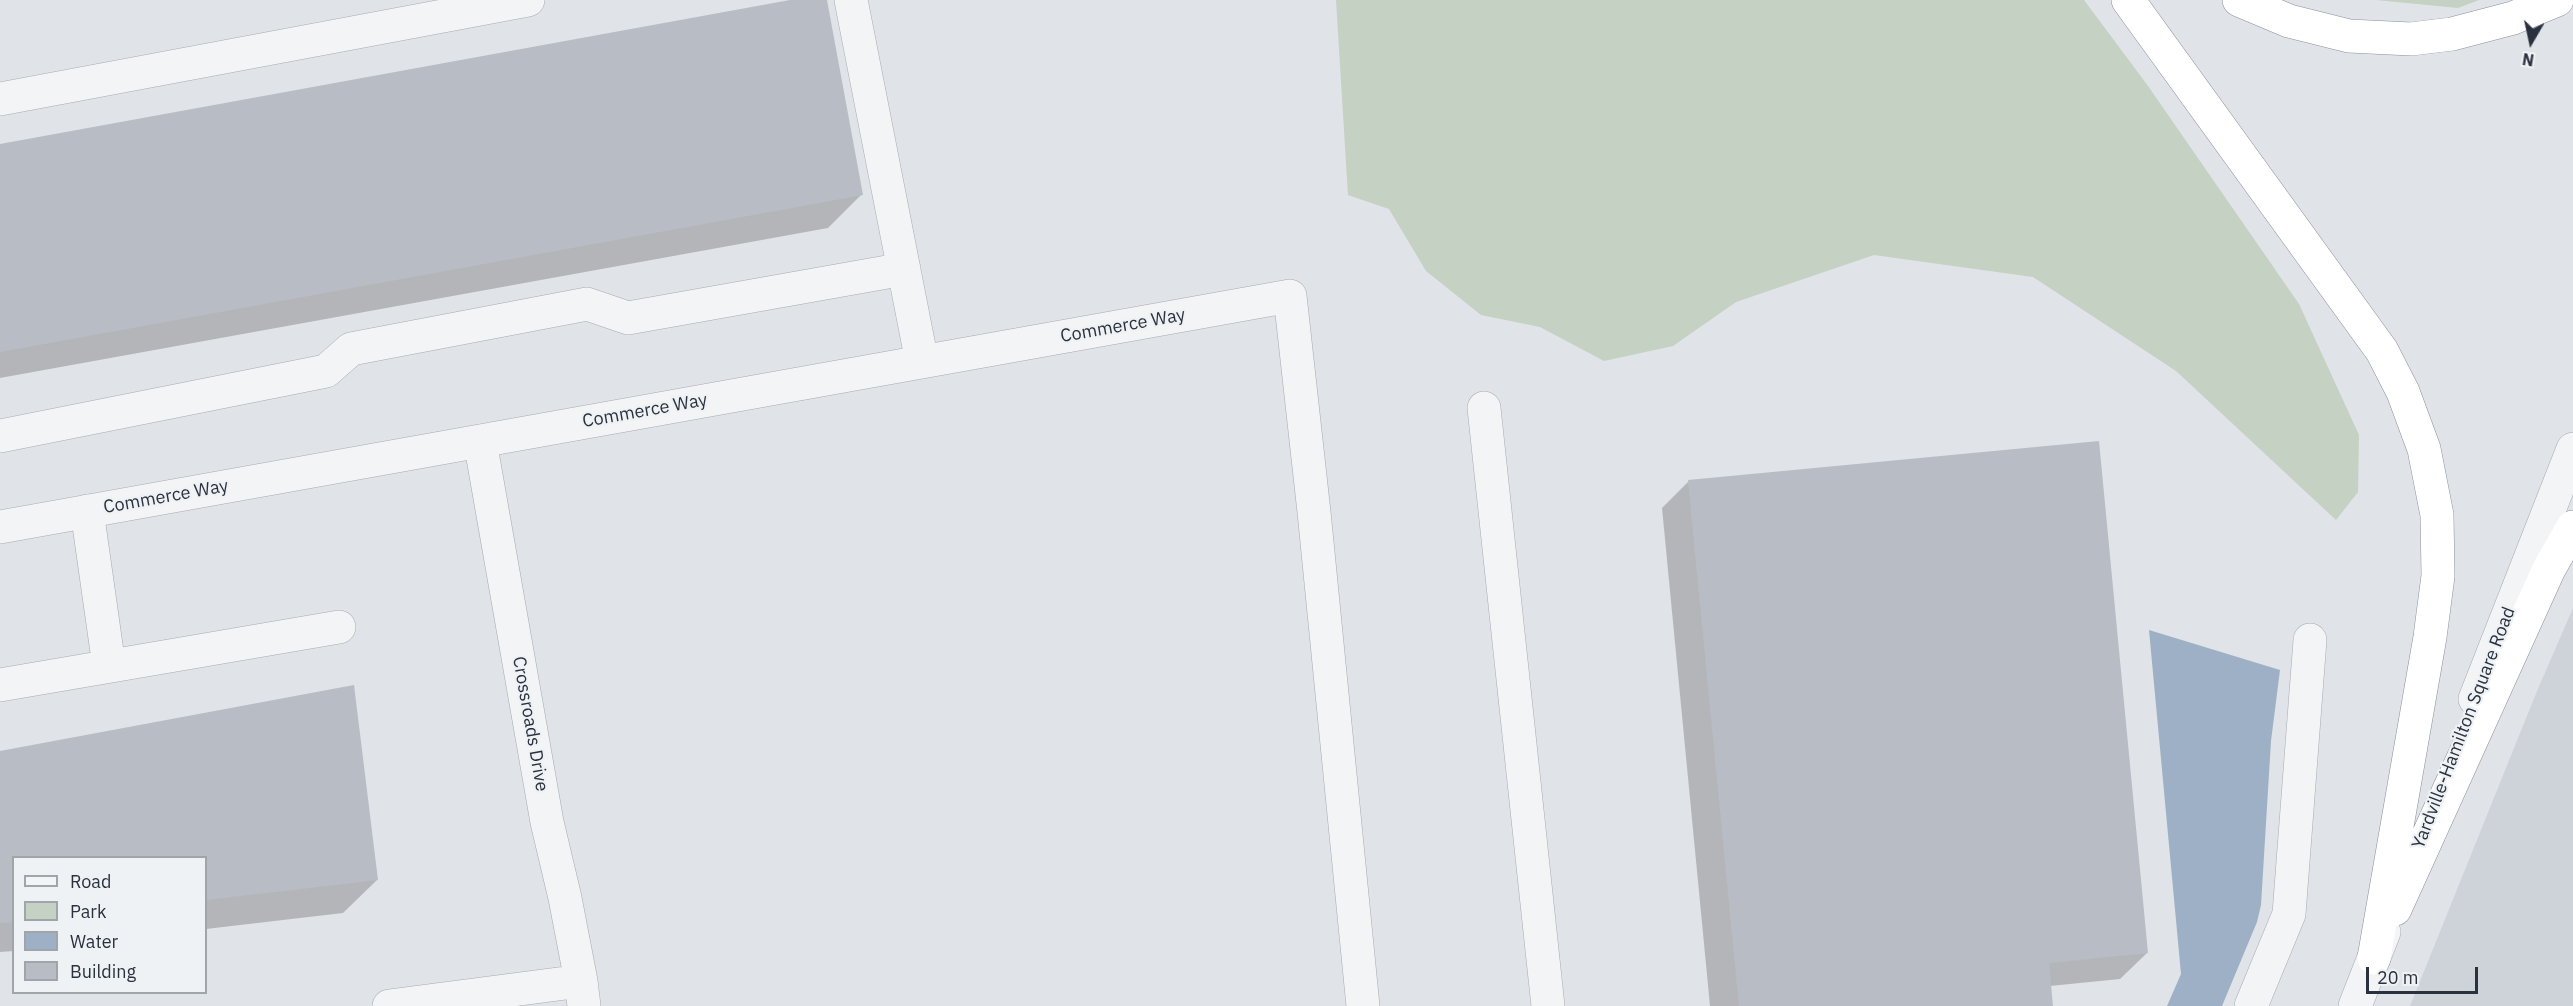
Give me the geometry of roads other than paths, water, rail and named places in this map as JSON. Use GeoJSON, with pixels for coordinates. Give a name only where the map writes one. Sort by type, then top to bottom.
{"type":"FeatureCollection","features":[{"type":"Feature","properties":{"kind":"highway"},"geometry":{"type":"LineString","coordinates":[[2128,0],[2382,351],[2403,392],[2424,449],[2437,515],[2438,576],[2430,637],[2378,946]]}},
{"type":"Feature","properties":{"kind":"highway"},"geometry":{"type":"LineString","coordinates":[[2239,0],[2289,21],[2349,36],[2411,39],[2462,32],[2513,18],[2557,0]]}},
{"type":"Feature","properties":{"kind":"highway"},"geometry":{"type":"LineString","coordinates":[[2378,946],[2549,569],[2573,527]]}},
{"type":"Feature","properties":{"kind":"street"},"geometry":{"type":"LineString","coordinates":[[0,99],[528,0]]}},
{"type":"Feature","properties":{"kind":"street"},"geometry":{"type":"LineString","coordinates":[[851,0],[922,362]]}},
{"type":"Feature","properties":{"kind":"street"},"geometry":{"type":"LineString","coordinates":[[0,436],[326,370],[351,349],[587,304],[628,318],[904,269]]}},
{"type":"Feature","properties":{"kind":"street","name":"Commerce Way"},"geometry":{"type":"LineString","coordinates":[[0,527],[1290,296],[1363,1006]]}},
{"type":"Feature","properties":{"kind":"street"},"geometry":{"type":"LineString","coordinates":[[1484,408],[1548,1006]]}},
{"type":"Feature","properties":{"kind":"street","name":"Crossroads Drive"},"geometry":{"type":"LineString","coordinates":[[480,441],[547,822],[582,993]]}},
{"type":"Feature","properties":{"kind":"street","name":"Yardville-Hamilton Square Road"},"geometry":{"type":"LineString","coordinates":[[2355,1006],[2573,450]]}},
{"type":"Feature","properties":{"kind":"street"},"geometry":{"type":"LineString","coordinates":[[87,511],[109,666]]}},
{"type":"Feature","properties":{"kind":"street"},"geometry":{"type":"LineString","coordinates":[[0,685],[339,627]]}},
{"type":"Feature","properties":{"kind":"street"},"geometry":{"type":"LineString","coordinates":[[2251,1006],[2289,914],[2310,640]]}},
{"type":"Feature","properties":{"kind":"street"},"geometry":{"type":"LineString","coordinates":[[389,1006],[582,993]]}},
{"type":"Feature","properties":{"kind":"water"},"geometry":{"type":"Polygon","coordinates":[[[2149,630],[2280,670],[2271,741],[2261,905],[2257,922],[2222,1006],[2167,1006],[2181,974],[2149,630]]]}}]}
